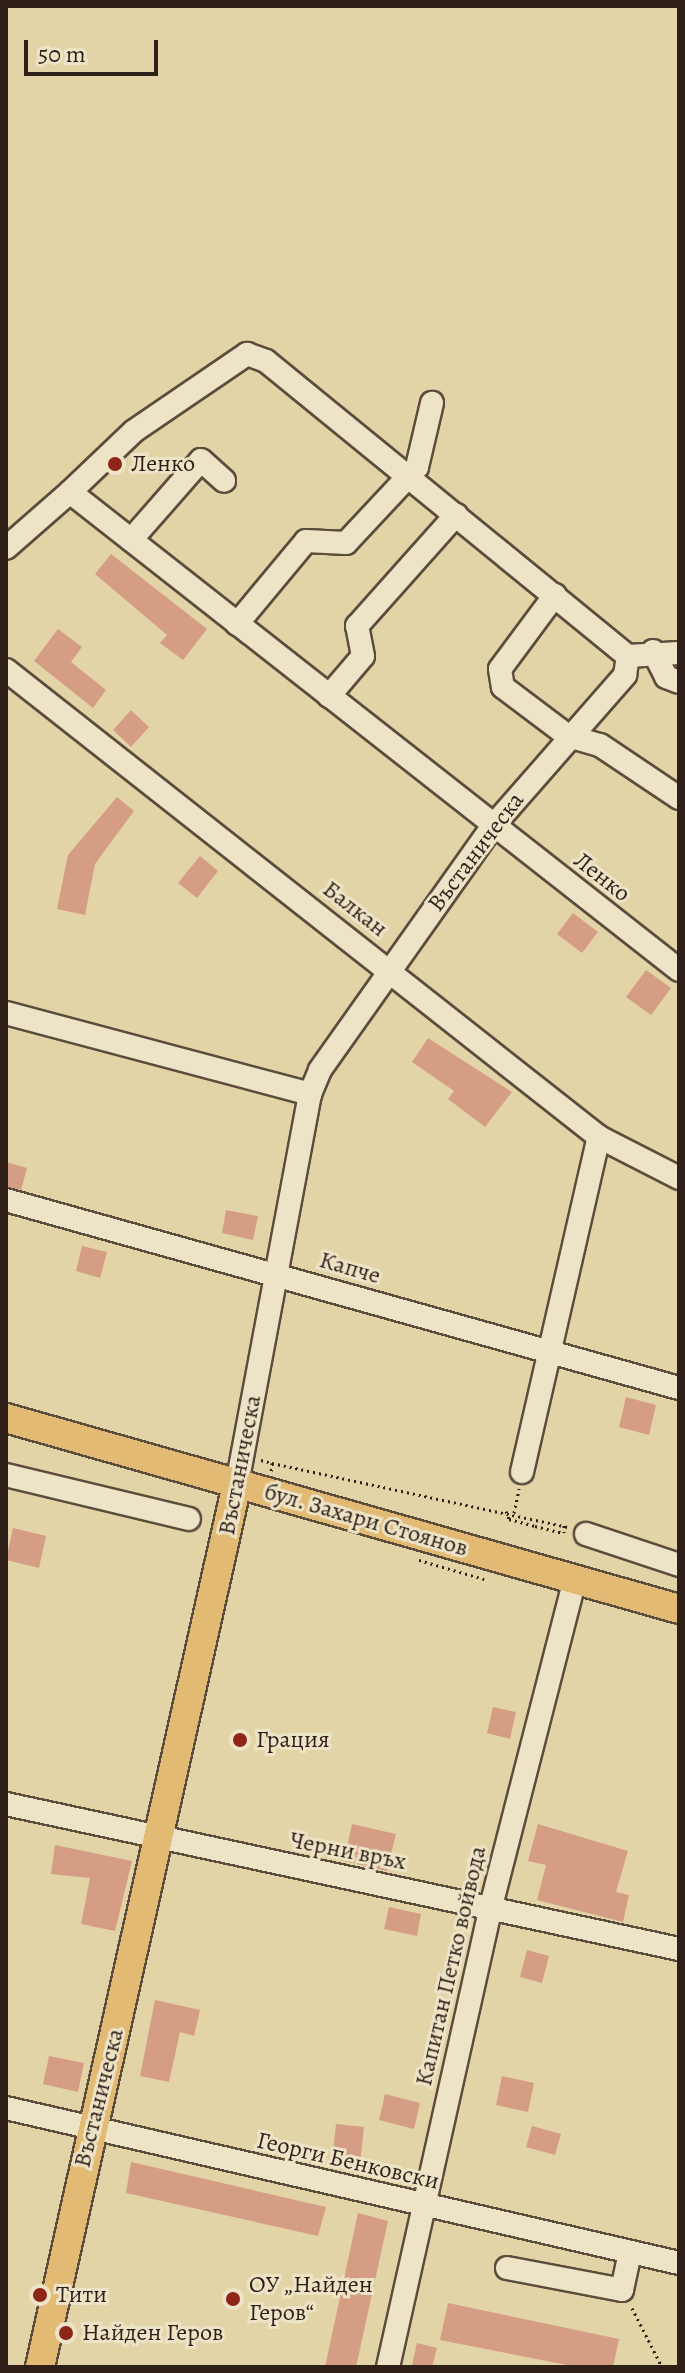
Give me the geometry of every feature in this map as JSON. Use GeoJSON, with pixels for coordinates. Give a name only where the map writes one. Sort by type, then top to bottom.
{"type":"FeatureCollection","features":[{"type":"Feature","properties":{"kind":"main road","name":"бул. Захари Стоянов"},"geometry":{"type":"LineString","coordinates":[[6,1418],[679,1609]]}},
{"type":"Feature","properties":{"kind":"main road","name":"Въстаническа"},"geometry":{"type":"LineString","coordinates":[[40,2367],[237,1484]]}},
{"type":"Feature","properties":{"kind":"street"},"geometry":{"type":"LineString","coordinates":[[6,548],[134,431],[247,354],[266,361],[628,656],[653,651],[679,653]]}},
{"type":"Feature","properties":{"kind":"street"},"geometry":{"type":"LineString","coordinates":[[237,624],[306,541],[346,543],[417,467],[432,403]]}},
{"type":"Feature","properties":{"kind":"street"},"geometry":{"type":"LineString","coordinates":[[131,540],[201,460],[224,481]]}},
{"type":"Feature","properties":{"kind":"street","name":"Ленко"},"geometry":{"type":"LineString","coordinates":[[70,492],[679,970]]}},
{"type":"Feature","properties":{"kind":"street"},"geometry":{"type":"LineString","coordinates":[[329,696],[363,656],[357,626],[456,515]]}},
{"type":"Feature","properties":{"kind":"street"},"geometry":{"type":"LineString","coordinates":[[555,595],[499,678],[568,736],[600,745],[679,798]]}},
{"type":"Feature","properties":{"kind":"street"},"geometry":{"type":"LineString","coordinates":[[653,651],[666,677],[679,682]]}},
{"type":"Feature","properties":{"kind":"street","name":"Въстаническа"},"geometry":{"type":"LineString","coordinates":[[237,1484],[310,1094],[320,1070],[388,968],[493,826],[568,736],[625,675],[628,656]]}},
{"type":"Feature","properties":{"kind":"street","name":"Балкан"},"geometry":{"type":"LineString","coordinates":[[7,673],[388,968],[599,1137],[679,1178]]}},
{"type":"Feature","properties":{"kind":"street"},"geometry":{"type":"LineString","coordinates":[[6,1013],[310,1094]]}},
{"type":"Feature","properties":{"kind":"street"},"geometry":{"type":"LineString","coordinates":[[522,1472],[599,1137]]}},
{"type":"Feature","properties":{"kind":"street","name":"Капче"},"geometry":{"type":"LineString","coordinates":[[6,1200],[679,1388]]}},
{"type":"Feature","properties":{"kind":"street"},"geometry":{"type":"LineString","coordinates":[[6,1475],[189,1519]]}},
{"type":"Feature","properties":{"kind":"street"},"geometry":{"type":"LineString","coordinates":[[586,1534],[679,1565]]}},
{"type":"Feature","properties":{"kind":"street","name":"Капитан Петко войвода"},"geometry":{"type":"LineString","coordinates":[[388,2367],[491,1906],[575,1580]]}},
{"type":"Feature","properties":{"kind":"street","name":"Черни връх"},"geometry":{"type":"LineString","coordinates":[[6,1804],[160,1839],[491,1906],[679,1949]]}},
{"type":"Feature","properties":{"kind":"street","name":"Георги Бенковски"},"geometry":{"type":"LineString","coordinates":[[6,2108],[679,2263]]}},
{"type":"Feature","properties":{"kind":"street"},"geometry":{"type":"LineString","coordinates":[[507,2268],[622,2290],[630,2252]]}},
{"type":"Feature","properties":{"kind":"path"},"geometry":{"type":"LineString","coordinates":[[272,1463],[506,1511],[564,1525],[586,1534]]}},
{"type":"Feature","properties":{"kind":"path"},"geometry":{"type":"LineString","coordinates":[[506,1511],[509,1519],[564,1533],[564,1525]]}},
{"type":"Feature","properties":{"kind":"path"},"geometry":{"type":"LineString","coordinates":[[622,2290],[662,2367]]}},
{"type":"Feature","properties":{"kind":"building"},"geometry":{"type":"Polygon","coordinates":[[[111,554],[207,629],[183,660],[160,643],[167,635],[95,574],[111,554]]]}},
{"type":"Feature","properties":{"kind":"building"},"geometry":{"type":"Polygon","coordinates":[[[58,629],[82,647],[71,662],[106,690],[93,708],[34,661],[58,629]]]}},
{"type":"Feature","properties":{"kind":"building"},"geometry":{"type":"Polygon","coordinates":[[[131,710],[149,727],[131,747],[113,730],[131,710]]]}},
{"type":"Feature","properties":{"kind":"building"},"geometry":{"type":"Polygon","coordinates":[[[117,797],[134,811],[95,864],[85,915],[57,909],[68,855],[117,797]]]}},
{"type":"Feature","properties":{"kind":"building"},"geometry":{"type":"Polygon","coordinates":[[[200,856],[218,871],[197,898],[178,883],[200,856]]]}},
{"type":"Feature","properties":{"kind":"building"},"geometry":{"type":"Polygon","coordinates":[[[573,913],[598,932],[582,953],[557,934],[573,913]]]}},
{"type":"Feature","properties":{"kind":"building"},"geometry":{"type":"Polygon","coordinates":[[[646,970],[671,988],[651,1015],[626,997],[646,970]]]}},
{"type":"Feature","properties":{"kind":"building"},"geometry":{"type":"Polygon","coordinates":[[[428,1038],[512,1092],[485,1127],[448,1099],[454,1091],[412,1062],[428,1038]]]}},
{"type":"Feature","properties":{"kind":"building"},"geometry":{"type":"Polygon","coordinates":[[[6,1162],[27,1168],[21,1190],[6,1186],[6,1162]]]}},
{"type":"Feature","properties":{"kind":"building"},"geometry":{"type":"Polygon","coordinates":[[[226,1210],[258,1216],[253,1240],[222,1233],[226,1210]]]}},
{"type":"Feature","properties":{"kind":"building"},"geometry":{"type":"Polygon","coordinates":[[[82,1246],[107,1252],[100,1278],[76,1271],[82,1246]]]}},
{"type":"Feature","properties":{"kind":"building"},"geometry":{"type":"Polygon","coordinates":[[[626,1397],[656,1405],[649,1435],[619,1427],[626,1397]]]}},
{"type":"Feature","properties":{"kind":"building"},"geometry":{"type":"Polygon","coordinates":[[[13,1528],[46,1536],[39,1568],[6,1560],[13,1528]]]}},
{"type":"Feature","properties":{"kind":"building"},"geometry":{"type":"Polygon","coordinates":[[[493,1707],[516,1712],[510,1739],[487,1733],[493,1707]]]}},
{"type":"Feature","properties":{"kind":"building"},"geometry":{"type":"Polygon","coordinates":[[[352,1824],[396,1834],[387,1871],[344,1861],[352,1824]]]}},
{"type":"Feature","properties":{"kind":"building"},"geometry":{"type":"Polygon","coordinates":[[[538,1824],[628,1851],[616,1892],[629,1895],[623,1922],[537,1900],[546,1865],[528,1861],[538,1824]]]}},
{"type":"Feature","properties":{"kind":"building"},"geometry":{"type":"Polygon","coordinates":[[[55,1845],[132,1861],[115,1931],[81,1924],[90,1878],[51,1874],[55,1845]]]}},
{"type":"Feature","properties":{"kind":"building"},"geometry":{"type":"Polygon","coordinates":[[[389,1907],[421,1914],[417,1936],[384,1929],[389,1907]]]}},
{"type":"Feature","properties":{"kind":"building"},"geometry":{"type":"Polygon","coordinates":[[[527,1950],[549,1956],[542,1983],[520,1977],[527,1950]]]}},
{"type":"Feature","properties":{"kind":"building"},"geometry":{"type":"Polygon","coordinates":[[[155,2000],[200,2010],[194,2036],[180,2032],[169,2082],[140,2076],[155,2000]]]}},
{"type":"Feature","properties":{"kind":"building"},"geometry":{"type":"Polygon","coordinates":[[[49,2056],[84,2063],[78,2092],[43,2084],[49,2056]]]}},
{"type":"Feature","properties":{"kind":"building"},"geometry":{"type":"Polygon","coordinates":[[[502,2076],[534,2083],[528,2112],[496,2105],[502,2076]]]}},
{"type":"Feature","properties":{"kind":"building"},"geometry":{"type":"Polygon","coordinates":[[[385,2094],[420,2103],[414,2129],[379,2120],[385,2094]]]}},
{"type":"Feature","properties":{"kind":"building"},"geometry":{"type":"Polygon","coordinates":[[[336,2124],[364,2127],[360,2164],[332,2160],[336,2124]]]}},
{"type":"Feature","properties":{"kind":"building"},"geometry":{"type":"Polygon","coordinates":[[[532,2126],[561,2134],[555,2155],[526,2147],[532,2126]]]}},
{"type":"Feature","properties":{"kind":"building"},"geometry":{"type":"Polygon","coordinates":[[[131,2162],[326,2207],[318,2236],[126,2193],[131,2162]]]}},
{"type":"Feature","properties":{"kind":"building"},"geometry":{"type":"Polygon","coordinates":[[[358,2213],[388,2221],[356,2367],[325,2367],[358,2213]]]}},
{"type":"Feature","properties":{"kind":"building"},"geometry":{"type":"Polygon","coordinates":[[[448,2303],[619,2339],[613,2367],[577,2367],[440,2340],[448,2303]]]}},
{"type":"Feature","properties":{"kind":"building"},"geometry":{"type":"Polygon","coordinates":[[[417,2343],[437,2348],[432,2367],[412,2365],[417,2343]]]}},
{"type":"Feature","properties":{"kind":"place","name":"Ленко"},"geometry":{"type":"Point","coordinates":[115,464]}},
{"type":"Feature","properties":{"kind":"place","name":"Грация"},"geometry":{"type":"Point","coordinates":[240,1740]}},
{"type":"Feature","properties":{"kind":"place","name":"Тити"},"geometry":{"type":"Point","coordinates":[40,2295]}},
{"type":"Feature","properties":{"kind":"place","name":"ОУ „Найден Геров“"},"geometry":{"type":"Point","coordinates":[233,2299]}},
{"type":"Feature","properties":{"kind":"place","name":"Найден Геров"},"geometry":{"type":"Point","coordinates":[66,2333]}}]}
